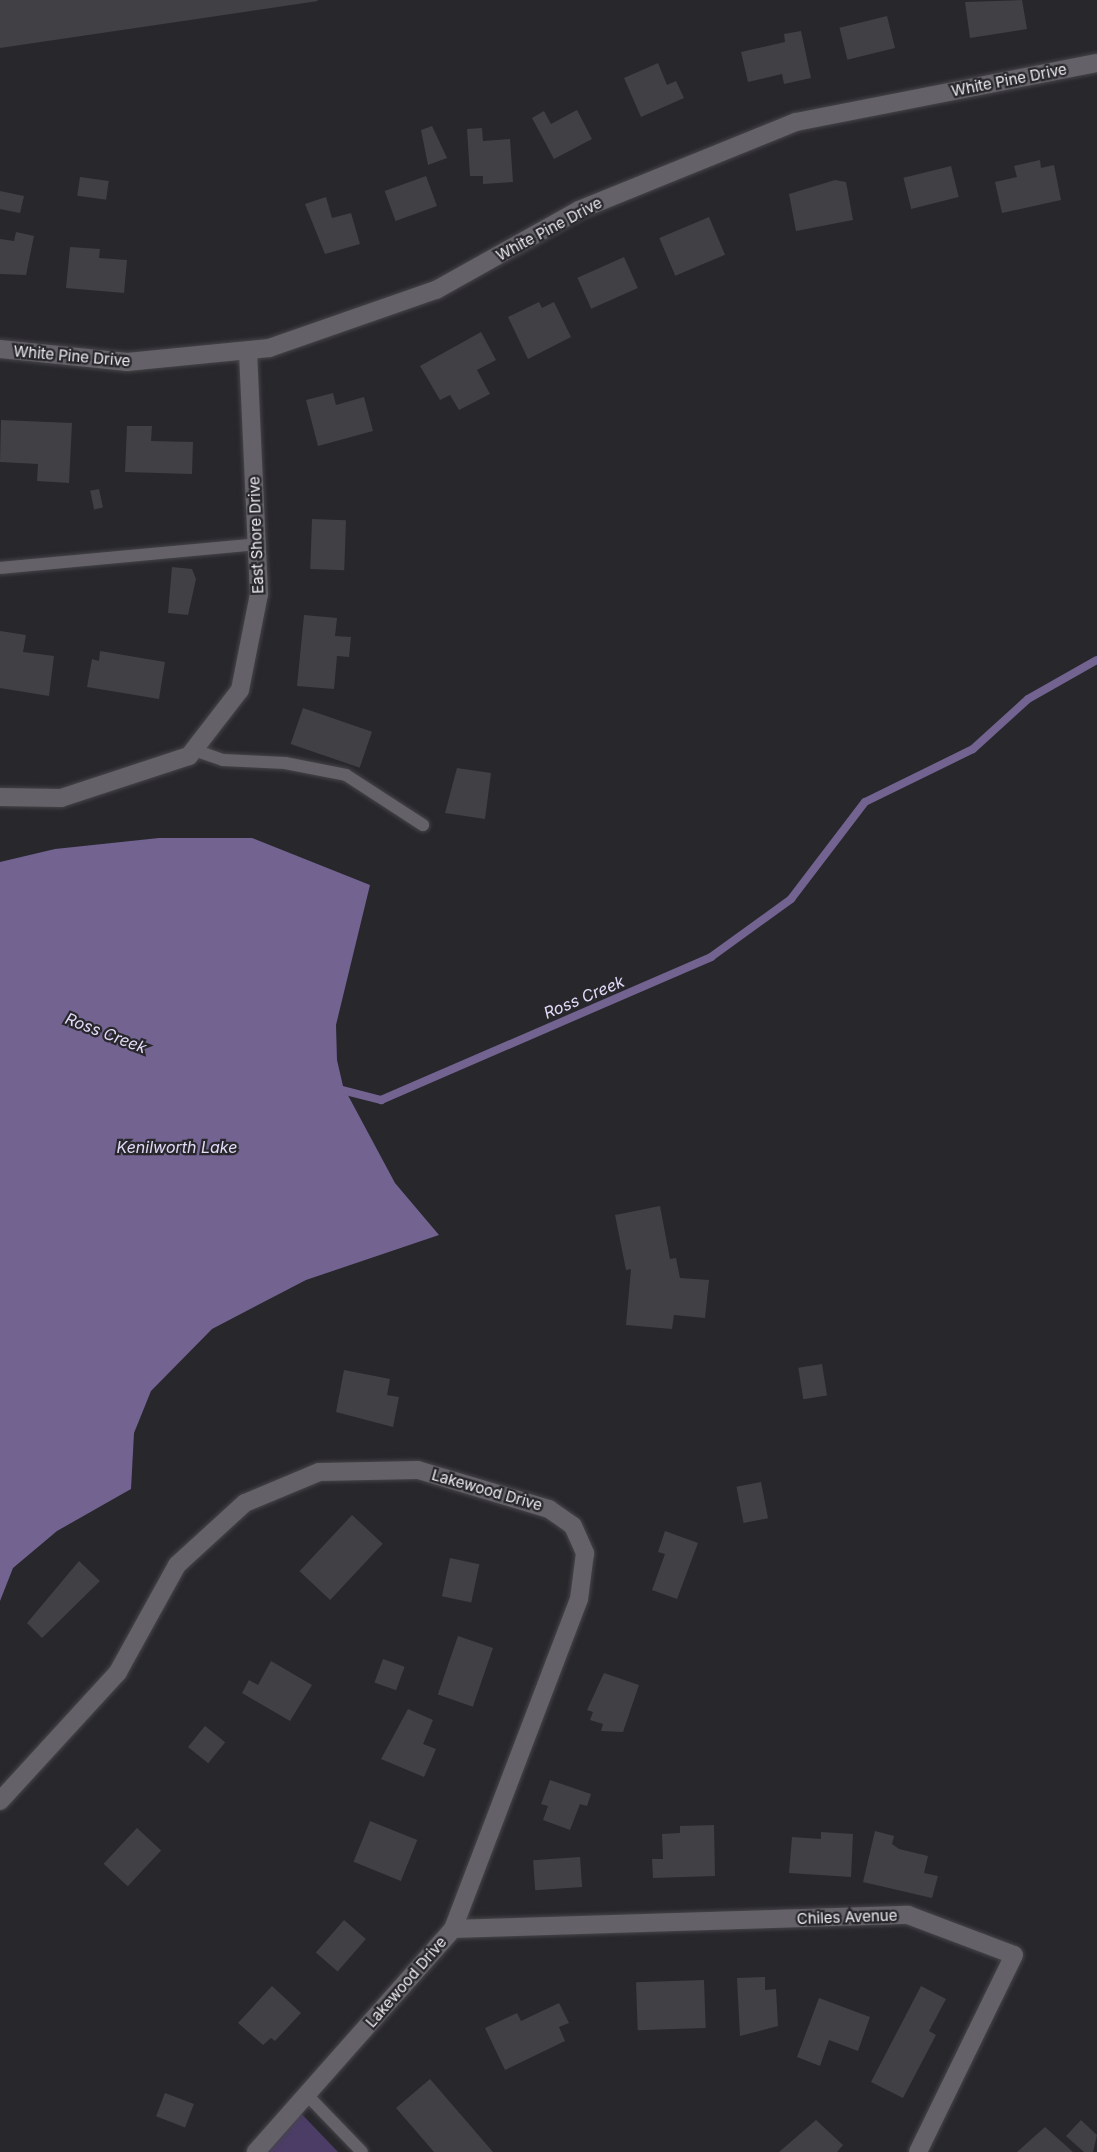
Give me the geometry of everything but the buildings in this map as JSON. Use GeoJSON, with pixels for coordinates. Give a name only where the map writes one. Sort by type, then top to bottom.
{"type":"FeatureCollection","features":[{"type":"Feature","properties":{"kind":"street","name":"White Pine Drive"},"geometry":{"type":"LineString","coordinates":[[0,349],[127,362],[248,352],[436,290],[579,210],[796,122],[1097,63]]}},
{"type":"Feature","properties":{"kind":"street","name":"East Shore Drive"},"geometry":{"type":"LineString","coordinates":[[0,797],[61,798],[189,756],[240,690],[259,594],[248,352]]}},
{"type":"Feature","properties":{"kind":"street","name":"Lakewood Drive"},"geometry":{"type":"LineString","coordinates":[[0,1801],[118,1672],[177,1565],[245,1503],[319,1472],[418,1470],[549,1509],[573,1526],[585,1552],[579,1599],[453,1929],[256,2152]]}},
{"type":"Feature","properties":{"kind":"street","name":"Chiles Avenue"},"geometry":{"type":"LineString","coordinates":[[453,1929],[908,1915],[1014,1955],[918,2152]]}},
{"type":"Feature","properties":{"kind":"lane"},"geometry":{"type":"LineString","coordinates":[[0,568],[257,544]]}},
{"type":"Feature","properties":{"kind":"lane"},"geometry":{"type":"LineString","coordinates":[[194,750],[223,760],[285,763],[346,775],[423,825]]}},
{"type":"Feature","properties":{"kind":"lane"},"geometry":{"type":"LineString","coordinates":[[307,2095],[362,2152]]}},
{"type":"Feature","properties":{"kind":"shaded area"},"geometry":{"type":"Polygon","coordinates":[[[295,2107],[338,2152],[256,2152],[295,2107]]]}},
{"type":"Feature","properties":{"kind":"water","name":"Kenilworth Lake"},"geometry":{"type":"Polygon","coordinates":[[[159,838],[252,838],[370,885],[336,1025],[337,1060],[343,1086],[395,1183],[439,1235],[306,1280],[212,1329],[151,1391],[134,1433],[131,1489],[57,1531],[13,1568],[0,1601],[0,862],[55,849],[159,838]]]}},
{"type":"Feature","properties":{"kind":"waterway","name":"Ross Creek"},"geometry":{"type":"LineString","coordinates":[[334,1088],[381,1100],[711,957],[791,899],[865,802],[973,749],[1028,699],[1097,660]]}}]}
